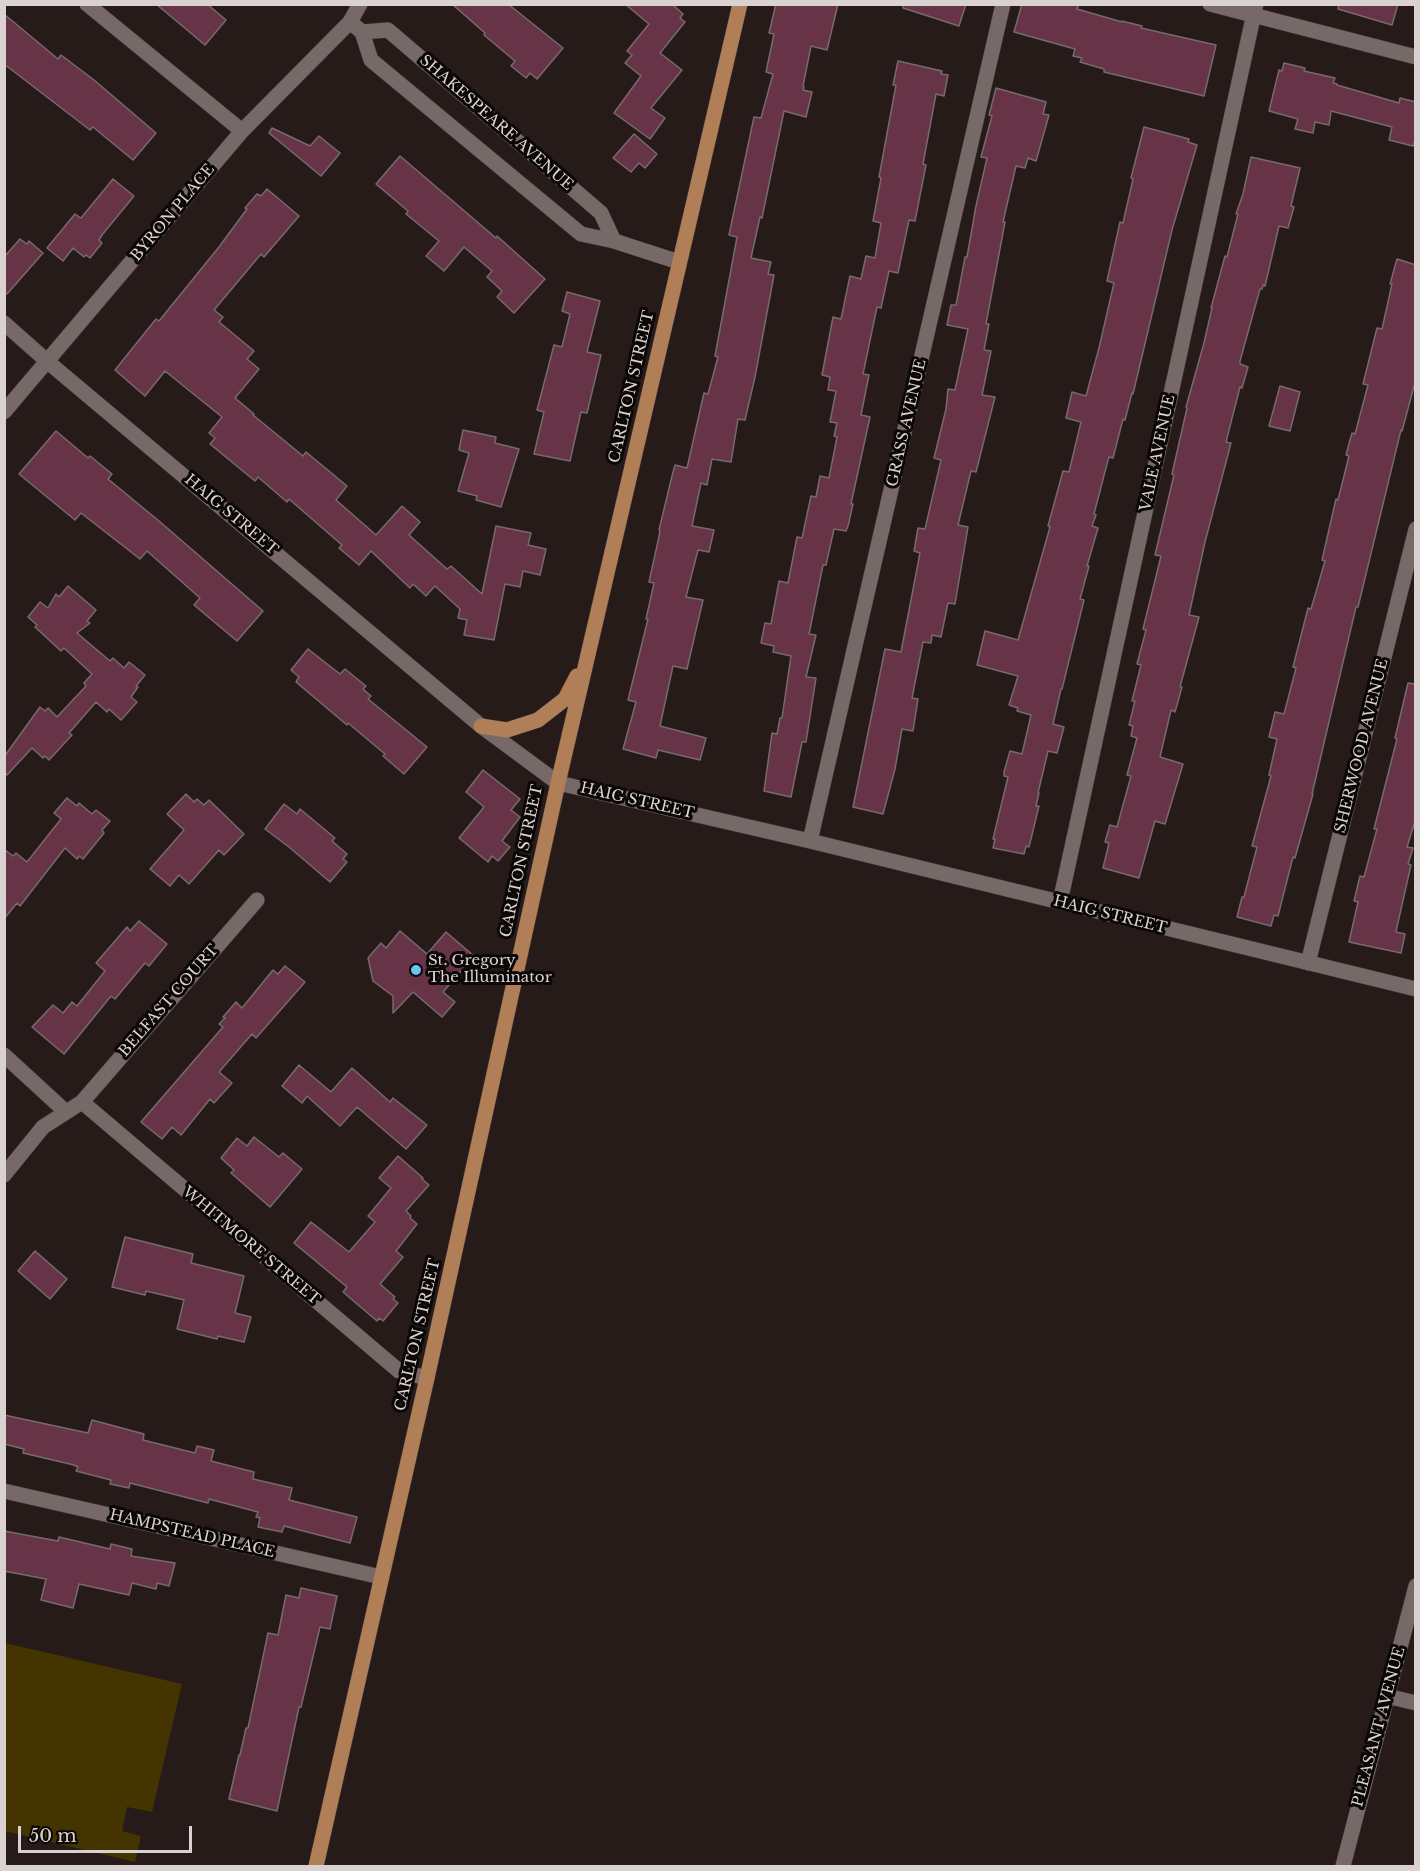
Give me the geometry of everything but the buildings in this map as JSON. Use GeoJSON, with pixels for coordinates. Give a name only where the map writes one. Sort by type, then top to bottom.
{"type":"FeatureCollection","features":[{"type":"Feature","properties":{"kind":"main road","name":"CARLTON STREET"},"geometry":{"type":"LineString","coordinates":[[316,1866],[427,1378],[558,783],[740,4]]}},
{"type":"Feature","properties":{"kind":"main road"},"geometry":{"type":"LineString","coordinates":[[481,726],[507,730],[538,720],[565,699],[589,652]]}},
{"type":"Feature","properties":{"kind":"street"},"geometry":{"type":"LineString","coordinates":[[87,4],[242,131]]}},
{"type":"Feature","properties":{"kind":"street"},"geometry":{"type":"LineString","coordinates":[[356,27],[360,4]]}},
{"type":"Feature","properties":{"kind":"street","name":"GRASS AVENUE"},"geometry":{"type":"LineString","coordinates":[[810,841],[1003,4]]}},
{"type":"Feature","properties":{"kind":"street"},"geometry":{"type":"LineString","coordinates":[[1210,4],[1255,10],[1416,57]]}},
{"type":"Feature","properties":{"kind":"street","name":"VALE AVENUE"},"geometry":{"type":"LineString","coordinates":[[1060,902],[1255,10]]}},
{"type":"Feature","properties":{"kind":"street","name":"BYRON PLACE"},"geometry":{"type":"LineString","coordinates":[[4,412],[242,131],[356,27]]}},
{"type":"Feature","properties":{"kind":"street","name":"SHAKESPEARE AVENUE"},"geometry":{"type":"LineString","coordinates":[[614,241],[601,213],[388,30],[356,27],[371,60],[581,234],[614,241],[680,262]]}},
{"type":"Feature","properties":{"kind":"street","name":"HAIG STREET"},"geometry":{"type":"LineString","coordinates":[[4,323],[481,726],[558,783],[810,841],[1416,989]]}},
{"type":"Feature","properties":{"kind":"street","name":"SHERWOOD AVENUE"},"geometry":{"type":"LineString","coordinates":[[1308,963],[1416,529]]}},
{"type":"Feature","properties":{"kind":"street","name":"BELFAST COURT"},"geometry":{"type":"LineString","coordinates":[[4,1175],[10,1157],[44,1127],[82,1102],[257,900]]}},
{"type":"Feature","properties":{"kind":"street"},"geometry":{"type":"LineString","coordinates":[[7,1063],[66,1112]]}},
{"type":"Feature","properties":{"kind":"street","name":"WHITMORE STREET"},"geometry":{"type":"LineString","coordinates":[[82,1102],[399,1371],[427,1378]]}},
{"type":"Feature","properties":{"kind":"street","name":"HAMPSTEAD PLACE"},"geometry":{"type":"LineString","coordinates":[[4,1491],[381,1577]]}},
{"type":"Feature","properties":{"kind":"street","name":"PLEASANT AVENUE"},"geometry":{"type":"LineString","coordinates":[[1343,1866],[1416,1587]]}},
{"type":"Feature","properties":{"kind":"street"},"geometry":{"type":"LineString","coordinates":[[1387,1696],[1416,1703]]}},
{"type":"Feature","properties":{"kind":"shaded area"},"geometry":{"type":"Polygon","coordinates":[[[5,1643],[182,1684],[152,1812],[127,1807],[122,1831],[141,1836],[135,1862],[5,1831],[5,1643]]]}},
{"type":"Feature","properties":{"kind":"place","name":"St. Gregory The Illuminator"},"geometry":{"type":"Point","coordinates":[416,970]}}]}
